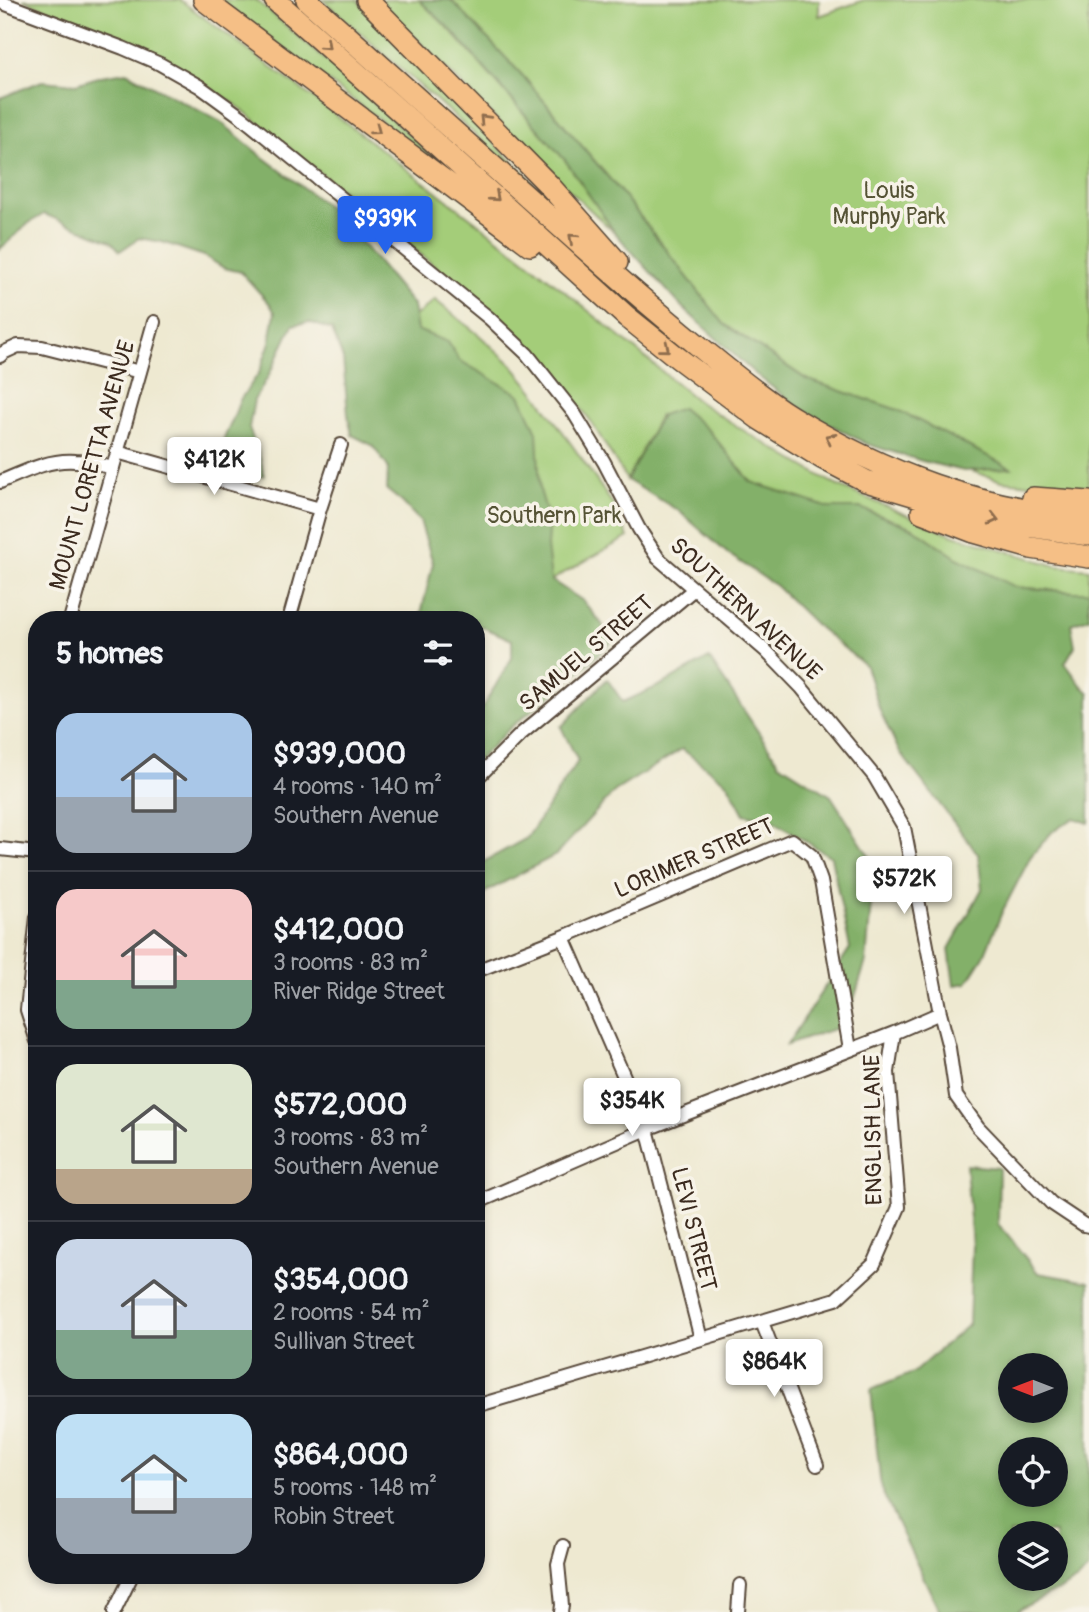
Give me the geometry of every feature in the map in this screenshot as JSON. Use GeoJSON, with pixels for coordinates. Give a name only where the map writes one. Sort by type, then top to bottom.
{"type":"FeatureCollection","features":[{"type":"Feature","properties":{"kind":"highway"},"geometry":{"type":"LineString","coordinates":[[204,0],[758,418],[822,458],[866,481],[1003,522],[1089,535]]}},
{"type":"Feature","properties":{"kind":"highway"},"geometry":{"type":"LineString","coordinates":[[275,0],[627,317]]}},
{"type":"Feature","properties":{"kind":"highway"},"geometry":{"type":"LineString","coordinates":[[307,0],[582,247],[680,331],[790,415],[891,469],[949,490],[1001,505],[1089,519]]}},
{"type":"Feature","properties":{"kind":"highway"},"geometry":{"type":"LineString","coordinates":[[367,0],[548,184],[680,331]]}},
{"type":"Feature","properties":{"kind":"highway"},"geometry":{"type":"LineString","coordinates":[[891,469],[929,474],[1021,496],[1089,502]]}},
{"type":"Feature","properties":{"kind":"highway"},"geometry":{"type":"LineString","coordinates":[[866,481],[873,490],[974,532],[1031,548],[1089,557]]}},
{"type":"Feature","properties":{"kind":"street","name":"SOUTHERN AVENUE"},"geometry":{"type":"LineString","coordinates":[[0,2],[123,48],[160,64],[199,86],[243,118],[489,318],[527,354],[574,412],[658,558],[766,651],[801,687],[874,776],[904,827],[949,1048],[956,1096],[978,1127],[1051,1203],[1089,1226]]}},
{"type":"Feature","properties":{"kind":"street","name":"MOUNT LORETTA AVENUE"},"geometry":{"type":"LineString","coordinates":[[73,611],[155,321]]}},
{"type":"Feature","properties":{"kind":"street"},"geometry":{"type":"LineString","coordinates":[[0,356],[18,346],[42,347],[140,372]]}},
{"type":"Feature","properties":{"kind":"street"},"geometry":{"type":"LineString","coordinates":[[292,611],[341,445]]}},
{"type":"Feature","properties":{"kind":"street"},"geometry":{"type":"LineString","coordinates":[[117,452],[320,509]]}},
{"type":"Feature","properties":{"kind":"street"},"geometry":{"type":"LineString","coordinates":[[0,482],[42,465],[58,462],[86,462],[113,468]]}},
{"type":"Feature","properties":{"kind":"street","name":"SAMUEL STREET"},"geometry":{"type":"LineString","coordinates":[[485,770],[521,734],[694,590]]}},
{"type":"Feature","properties":{"kind":"street","name":"LORIMER STREET"},"geometry":{"type":"LineString","coordinates":[[563,937],[792,840],[812,856],[821,881],[850,1049]]}},
{"type":"Feature","properties":{"kind":"street"},"geometry":{"type":"LineString","coordinates":[[0,849],[28,852]]}},
{"type":"Feature","properties":{"kind":"street"},"geometry":{"type":"LineString","coordinates":[[485,967],[563,937]]}},
{"type":"Feature","properties":{"kind":"street","name":"LEVI STREET"},"geometry":{"type":"LineString","coordinates":[[563,937],[647,1129],[701,1339]]}},
{"type":"Feature","properties":{"kind":"street","name":"ENGLISH LANE"},"geometry":{"type":"LineString","coordinates":[[485,1403],[836,1299],[874,1264],[899,1207],[888,1072],[894,1033],[940,1013]]}},
{"type":"Feature","properties":{"kind":"street"},"geometry":{"type":"LineString","coordinates":[[485,1199],[647,1129],[894,1033]]}},
{"type":"Feature","properties":{"kind":"street"},"geometry":{"type":"LineString","coordinates":[[762,1322],[817,1465]]}},
{"type":"Feature","properties":{"kind":"street"},"geometry":{"type":"LineString","coordinates":[[561,1612],[558,1564],[564,1545]]}},
{"type":"Feature","properties":{"kind":"street"},"geometry":{"type":"LineString","coordinates":[[114,1612],[128,1584]]}},
{"type":"Feature","properties":{"kind":"street"},"geometry":{"type":"LineString","coordinates":[[738,1612],[740,1585]]}},
{"type":"Feature","properties":{"kind":"green space"},"geometry":{"type":"Polygon","coordinates":[[[23,0],[180,0],[505,244],[699,402],[836,485],[951,534],[1056,566],[1089,569],[1089,592],[1015,587],[957,558],[913,528],[860,508],[829,508],[751,482],[709,431],[660,415],[627,480],[590,420],[546,363],[471,295],[235,104],[144,47],[23,0]]]}},
{"type":"Feature","properties":{"kind":"green space"},"geometry":{"type":"Polygon","coordinates":[[[219,0],[256,0],[450,172],[219,0]]]}},
{"type":"Feature","properties":{"kind":"green space"},"geometry":{"type":"Polygon","coordinates":[[[323,0],[357,0],[533,183],[532,185],[323,0]]]}},
{"type":"Feature","properties":{"kind":"green space"},"geometry":{"type":"Polygon","coordinates":[[[378,0],[419,0],[451,31],[565,160],[616,234],[534,157],[378,0]]]}},
{"type":"Feature","properties":{"kind":"green space"},"geometry":{"type":"Polygon","coordinates":[[[419,0],[451,0],[522,75],[624,196],[724,324],[806,379],[898,410],[1011,468],[964,471],[867,444],[799,408],[753,372],[682,307],[616,234],[565,160],[452,31],[419,0]]]}},
{"type":"Feature","properties":{"kind":"green space","name":"Louis Murphy Park"},"geometry":{"type":"Polygon","coordinates":[[[451,0],[819,0],[819,16],[864,0],[1089,0],[1089,488],[1002,481],[916,453],[724,324],[624,196],[522,75],[451,0]]]}},
{"type":"Feature","properties":{"kind":"green space"},"geometry":{"type":"Polygon","coordinates":[[[126,72],[221,122],[338,214],[413,305],[417,330],[448,342],[459,360],[520,395],[537,432],[540,490],[549,520],[547,546],[551,580],[583,601],[602,624],[611,643],[511,727],[485,753],[485,703],[512,658],[512,640],[485,628],[485,611],[422,611],[433,563],[420,521],[387,490],[388,467],[372,445],[352,435],[343,359],[332,330],[309,322],[293,325],[254,400],[249,428],[264,476],[242,474],[226,467],[220,447],[240,400],[259,373],[270,342],[275,313],[241,272],[224,268],[204,256],[162,242],[139,238],[120,251],[111,241],[44,214],[29,223],[0,249],[0,98],[42,81],[76,84],[126,72]]]}},
{"type":"Feature","properties":{"kind":"green space","name":"Southern Park"},"geometry":{"type":"Polygon","coordinates":[[[435,300],[511,364],[536,394],[612,503],[628,537],[519,598],[393,334],[435,300]]]}},
{"type":"Feature","properties":{"kind":"green space"},"geometry":{"type":"Polygon","coordinates":[[[682,408],[709,431],[751,482],[829,508],[860,508],[913,528],[957,558],[1015,587],[1089,592],[1089,618],[1071,624],[1075,646],[1065,663],[1089,693],[1089,823],[1074,818],[1052,832],[1031,856],[1002,912],[984,956],[967,983],[954,985],[949,949],[982,889],[978,854],[899,751],[880,711],[866,666],[816,625],[776,586],[727,553],[679,511],[627,480],[661,415],[682,408]]]}},
{"type":"Feature","properties":{"kind":"green space"},"geometry":{"type":"Polygon","coordinates":[[[709,658],[779,763],[831,796],[871,859],[871,903],[866,961],[846,1025],[787,1045],[850,948],[831,857],[770,819],[744,814],[728,784],[682,749],[615,791],[556,855],[485,892],[485,861],[527,838],[578,761],[561,727],[607,679],[623,702],[663,684],[709,658]]]}},
{"type":"Feature","properties":{"kind":"green space"},"geometry":{"type":"Polygon","coordinates":[[[966,1165],[999,1168],[998,1224],[1038,1273],[1089,1282],[1089,1569],[1068,1585],[1068,1521],[998,1521],[998,1591],[1056,1591],[1017,1612],[940,1612],[881,1489],[871,1390],[913,1373],[969,1324],[972,1246],[966,1165]]]}}]}
